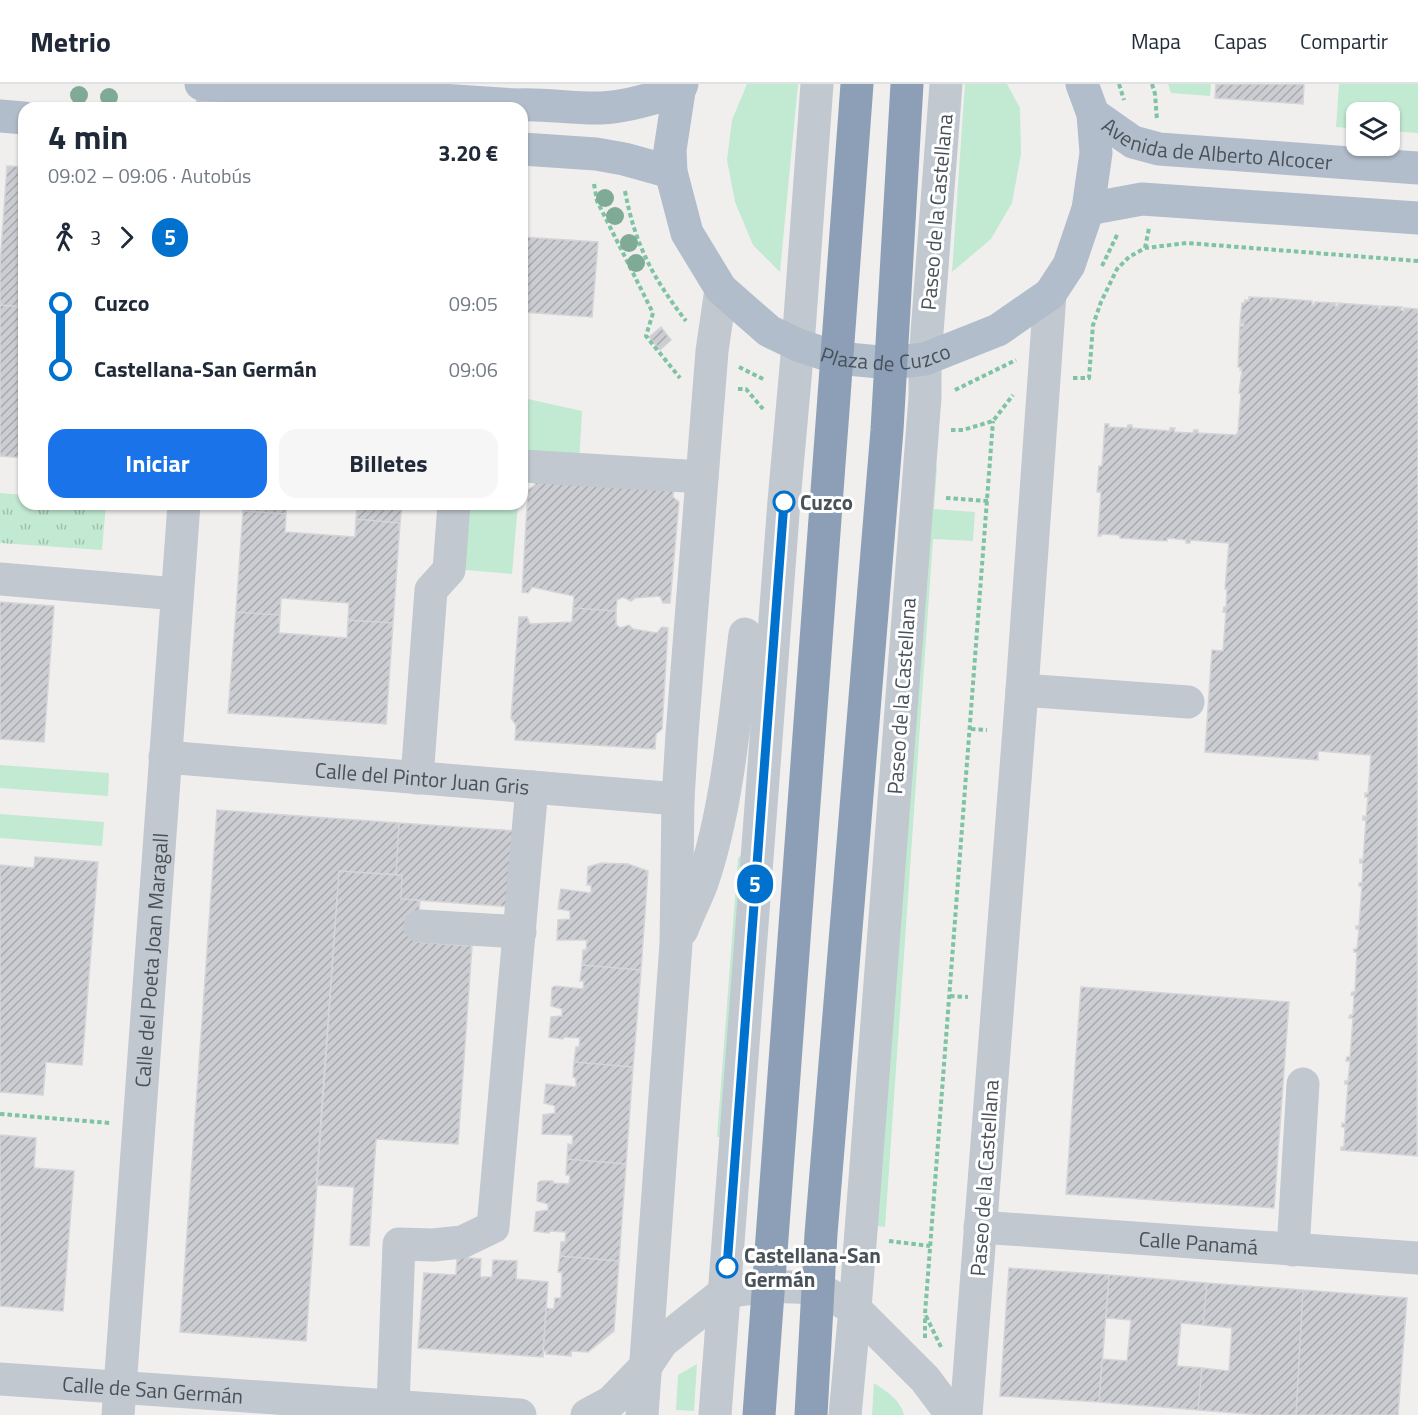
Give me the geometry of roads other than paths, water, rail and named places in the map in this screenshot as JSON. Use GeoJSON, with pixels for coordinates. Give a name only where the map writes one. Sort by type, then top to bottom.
{"type":"FeatureCollection","features":[{"type":"Feature","properties":{"kind":"highway"},"geometry":{"type":"LineString","coordinates":[[759,1415],[858,84]]}},
{"type":"Feature","properties":{"kind":"highway","name":"Paseo de la Castellana"},"geometry":{"type":"LineString","coordinates":[[811,1415],[817,1288],[887,430],[907,84]]}},
{"type":"Feature","properties":{"kind":"main road","name":"Plaza de Cuzco"},"geometry":{"type":"LineString","coordinates":[[681,87],[670,150],[671,172],[687,233],[721,289],[770,331],[798,345],[837,358],[890,363],[925,359],[998,330],[1050,294],[1069,265],[1088,209],[1096,153],[1093,114],[1082,84]]}},
{"type":"Feature","properties":{"kind":"main road"},"geometry":{"type":"LineString","coordinates":[[521,102],[536,94],[600,108],[627,105],[681,87]]}},
{"type":"Feature","properties":{"kind":"main road"},"geometry":{"type":"LineString","coordinates":[[210,90],[455,102]]}},
{"type":"Feature","properties":{"kind":"main road","name":"Avenida de Alberto Alcocer"},"geometry":{"type":"LineString","coordinates":[[1093,114],[1133,142],[1159,149],[1418,168]]}},
{"type":"Feature","properties":{"kind":"main road"},"geometry":{"type":"LineString","coordinates":[[0,116],[18,118]]}},
{"type":"Feature","properties":{"kind":"main road"},"geometry":{"type":"LineString","coordinates":[[528,149],[596,154],[671,172]]}},
{"type":"Feature","properties":{"kind":"main road"},"geometry":{"type":"LineString","coordinates":[[1088,209],[1142,199],[1418,218]]}},
{"type":"Feature","properties":{"kind":"street"},"geometry":{"type":"LineString","coordinates":[[715,1415],[817,84]]}},
{"type":"Feature","properties":{"kind":"street","name":"Paseo de la Castellana"},"geometry":{"type":"LineString","coordinates":[[845,1415],[925,397],[925,359],[946,84]]}},
{"type":"Feature","properties":{"kind":"street"},"geometry":{"type":"LineString","coordinates":[[642,1415],[675,944],[678,799],[708,391],[721,289]]}},
{"type":"Feature","properties":{"kind":"street","name":"Paseo de la Castellana"},"geometry":{"type":"LineString","coordinates":[[966,1415],[1050,294]]}},
{"type":"Feature","properties":{"kind":"street"},"geometry":{"type":"LineString","coordinates":[[528,466],[702,477]]}},
{"type":"Feature","properties":{"kind":"street","name":"Calle del Poeta Joan Maragall"},"geometry":{"type":"LineString","coordinates":[[119,1401],[184,510]]}},
{"type":"Feature","properties":{"kind":"street"},"geometry":{"type":"LineString","coordinates":[[417,778],[431,590],[449,570],[454,510]]}},
{"type":"Feature","properties":{"kind":"street"},"geometry":{"type":"LineString","coordinates":[[0,579],[177,594]]}},
{"type":"Feature","properties":{"kind":"street"},"geometry":{"type":"LineString","coordinates":[[675,944],[701,885],[714,841],[731,744],[745,634]]}},
{"type":"Feature","properties":{"kind":"street"},"geometry":{"type":"LineString","coordinates":[[1022,690],[1188,702]]}},
{"type":"Feature","properties":{"kind":"street","name":"Calle del Pintor Juan Gris"},"geometry":{"type":"LineString","coordinates":[[165,757],[678,799]]}},
{"type":"Feature","properties":{"kind":"street"},"geometry":{"type":"LineString","coordinates":[[393,1406],[399,1244],[433,1245],[462,1242],[493,1227],[532,787]]}},
{"type":"Feature","properties":{"kind":"street"},"geometry":{"type":"LineString","coordinates":[[420,926],[520,932]]}},
{"type":"Feature","properties":{"kind":"street"},"geometry":{"type":"LineString","coordinates":[[1293,1250],[1303,1084]]}},
{"type":"Feature","properties":{"kind":"street","name":"Calle Panamá"},"geometry":{"type":"LineString","coordinates":[[980,1227],[1418,1258]]}},
{"type":"Feature","properties":{"kind":"street"},"geometry":{"type":"LineString","coordinates":[[587,1415],[610,1402],[646,1366],[662,1342],[725,1292],[768,1286],[817,1288],[855,1309],[925,1379],[952,1415]]}},
{"type":"Feature","properties":{"kind":"street","name":"Calle de San Germán"},"geometry":{"type":"LineString","coordinates":[[0,1379],[119,1401],[393,1406],[520,1415]]}},
{"type":"Feature","properties":{"kind":"place","name":"Cuzco"},"geometry":{"type":"Point","coordinates":[784,502]}},
{"type":"Feature","properties":{"kind":"place","name":"Castellana-San Germán"},"geometry":{"type":"Point","coordinates":[727,1267]}}]}
